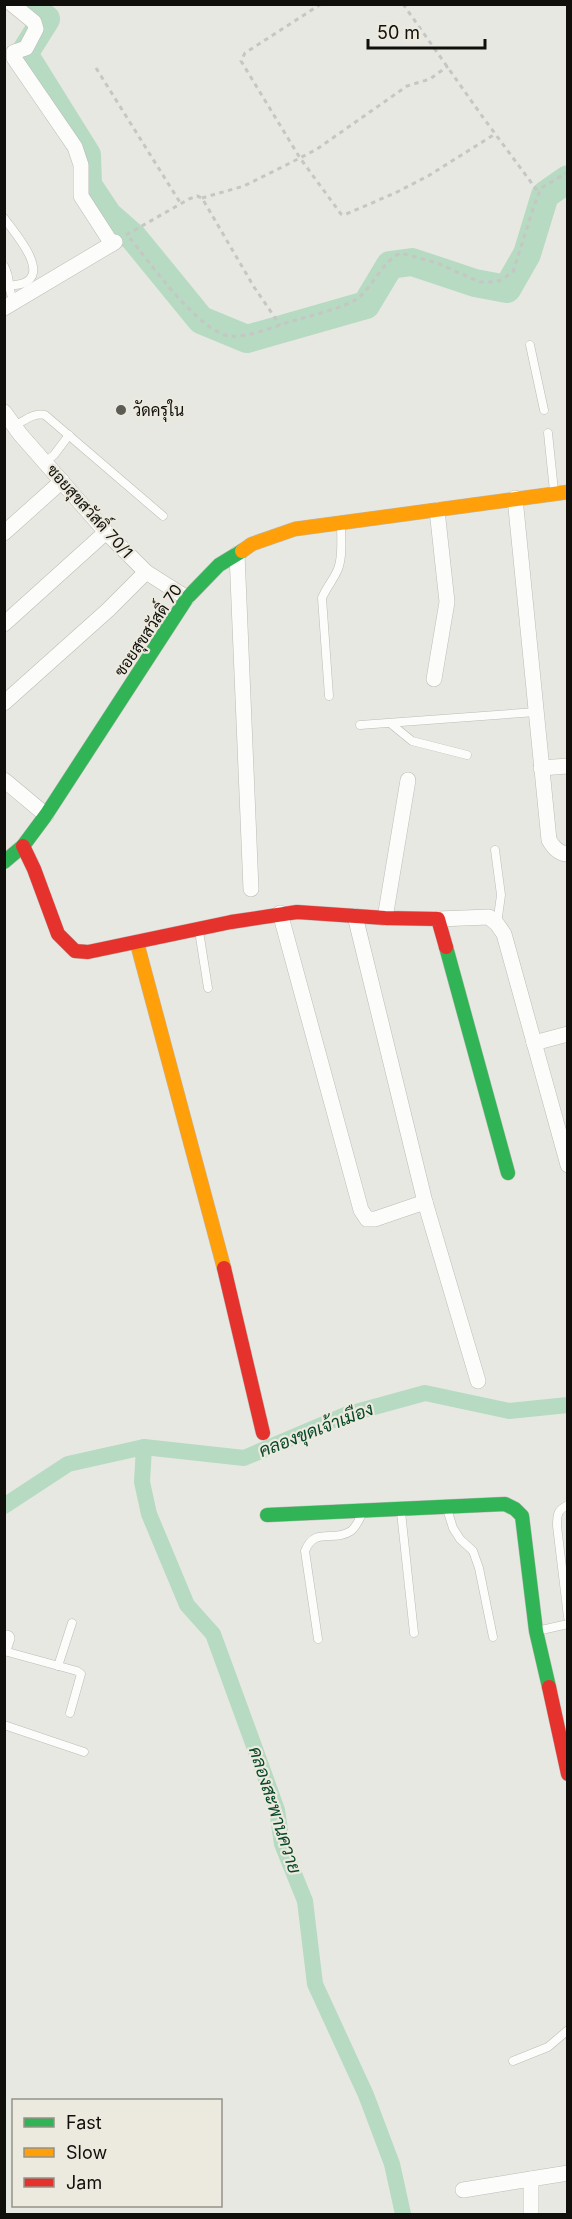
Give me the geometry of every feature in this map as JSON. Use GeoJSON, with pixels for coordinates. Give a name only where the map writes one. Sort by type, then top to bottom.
{"type":"FeatureCollection","features":[{"type":"Feature","properties":{"kind":"street"},"geometry":{"type":"LineString","coordinates":[[9,298],[120,239],[81,196],[81,165],[75,147],[14,58],[14,52],[27,48],[36,29],[34,22],[12,4]]}},
{"type":"Feature","properties":{"kind":"street","name":"ซอยสุขสวัสดิ์ 70/1"},"geometry":{"type":"LineString","coordinates":[[4,412],[106,532],[146,572],[187,598]]}},
{"type":"Feature","properties":{"kind":"street"},"geometry":{"type":"LineString","coordinates":[[4,533],[62,481]]}},
{"type":"Feature","properties":{"kind":"street","name":"ซอยสุขสวัสดิ์ 70"},"geometry":{"type":"LineString","coordinates":[[4,862],[23,846],[46,815],[187,598],[219,565],[252,544],[295,529],[561,492]]}},
{"type":"Feature","properties":{"kind":"street"},"geometry":{"type":"LineString","coordinates":[[515,498],[549,840],[554,848],[567,854]]}},
{"type":"Feature","properties":{"kind":"street"},"geometry":{"type":"LineString","coordinates":[[434,679],[447,602],[437,510]]}},
{"type":"Feature","properties":{"kind":"street"},"geometry":{"type":"LineString","coordinates":[[4,624],[106,532]]}},
{"type":"Feature","properties":{"kind":"street"},"geometry":{"type":"LineString","coordinates":[[237,554],[251,889]]}},
{"type":"Feature","properties":{"kind":"street"},"geometry":{"type":"LineString","coordinates":[[4,703],[108,610],[146,572]]}},
{"type":"Feature","properties":{"kind":"street"},"geometry":{"type":"LineString","coordinates":[[542,768],[567,766]]}},
{"type":"Feature","properties":{"kind":"street"},"geometry":{"type":"LineString","coordinates":[[4,780],[46,815]]}},
{"type":"Feature","properties":{"kind":"street"},"geometry":{"type":"LineString","coordinates":[[385,918],[408,780]]}},
{"type":"Feature","properties":{"kind":"street"},"geometry":{"type":"LineString","coordinates":[[23,846],[58,934],[75,951],[88,952],[137,943],[280,913],[297,912],[385,918],[489,917],[504,934],[567,1165]]}},
{"type":"Feature","properties":{"kind":"street"},"geometry":{"type":"LineString","coordinates":[[280,913],[361,1210],[368,1218],[375,1220],[425,1202]]}},
{"type":"Feature","properties":{"kind":"street"},"geometry":{"type":"LineString","coordinates":[[355,916],[425,1202],[478,1381]]}},
{"type":"Feature","properties":{"kind":"street"},"geometry":{"type":"LineString","coordinates":[[438,918],[508,1173]]}},
{"type":"Feature","properties":{"kind":"street"},"geometry":{"type":"LineString","coordinates":[[137,943],[214,1226],[264,1433]]}},
{"type":"Feature","properties":{"kind":"street"},"geometry":{"type":"LineString","coordinates":[[534,1043],[567,1034]]}},
{"type":"Feature","properties":{"kind":"street"},"geometry":{"type":"LineString","coordinates":[[267,1515],[505,1504],[515,1509],[522,1516],[536,1631],[567,1774]]}},
{"type":"Feature","properties":{"kind":"street"},"geometry":{"type":"LineString","coordinates":[[464,2190],[567,2173]]}},
{"type":"Feature","properties":{"kind":"street"},"geometry":{"type":"LineString","coordinates":[[531,2179],[531,2214]]}},
{"type":"Feature","properties":{"kind":"lane"},"geometry":{"type":"LineString","coordinates":[[4,218],[29,254],[34,267],[33,275],[9,298]]}},
{"type":"Feature","properties":{"kind":"lane"},"geometry":{"type":"LineString","coordinates":[[4,266],[10,280],[9,298]]}},
{"type":"Feature","properties":{"kind":"lane"},"geometry":{"type":"LineString","coordinates":[[530,345],[544,410]]}},
{"type":"Feature","properties":{"kind":"lane"},"geometry":{"type":"LineString","coordinates":[[14,426],[40,414],[45,415],[163,516]]}},
{"type":"Feature","properties":{"kind":"lane"},"geometry":{"type":"LineString","coordinates":[[548,433],[561,492]]}},
{"type":"Feature","properties":{"kind":"lane"},"geometry":{"type":"LineString","coordinates":[[45,462],[54,455],[69,435]]}},
{"type":"Feature","properties":{"kind":"lane"},"geometry":{"type":"LineString","coordinates":[[329,696],[322,598],[338,571],[342,523]]}},
{"type":"Feature","properties":{"kind":"lane"},"geometry":{"type":"LineString","coordinates":[[360,725],[536,712]]}},
{"type":"Feature","properties":{"kind":"lane"},"geometry":{"type":"LineString","coordinates":[[390,723],[412,741],[467,755]]}},
{"type":"Feature","properties":{"kind":"lane"},"geometry":{"type":"LineString","coordinates":[[495,850],[501,895],[497,924]]}},
{"type":"Feature","properties":{"kind":"lane"},"geometry":{"type":"LineString","coordinates":[[198,929],[207,988]]}},
{"type":"Feature","properties":{"kind":"lane"},"geometry":{"type":"LineString","coordinates":[[567,1505],[557,1515],[556,1526],[567,1617]]}},
{"type":"Feature","properties":{"kind":"lane"},"geometry":{"type":"LineString","coordinates":[[446,1507],[453,1528],[460,1539],[473,1551],[479,1568],[493,1637]]}},
{"type":"Feature","properties":{"kind":"lane"},"geometry":{"type":"LineString","coordinates":[[400,1509],[414,1632]]}},
{"type":"Feature","properties":{"kind":"lane"},"geometry":{"type":"LineString","coordinates":[[318,1639],[305,1551],[315,1537],[347,1533],[353,1529],[364,1511]]}},
{"type":"Feature","properties":{"kind":"lane"},"geometry":{"type":"LineString","coordinates":[[58,1666],[72,1623]]}},
{"type":"Feature","properties":{"kind":"lane"},"geometry":{"type":"LineString","coordinates":[[536,1631],[567,1624]]}},
{"type":"Feature","properties":{"kind":"lane"},"geometry":{"type":"LineString","coordinates":[[5,1645],[81,1674],[70,1713]]}},
{"type":"Feature","properties":{"kind":"lane"},"geometry":{"type":"LineString","coordinates":[[4,1725],[84,1752]]}},
{"type":"Feature","properties":{"kind":"lane"},"geometry":{"type":"LineString","coordinates":[[513,2061],[548,2048],[567,2030]]}},
{"type":"Feature","properties":{"kind":"path"},"geometry":{"type":"LineString","coordinates":[[321,4],[245,54],[241,61],[300,158],[344,215],[428,176],[495,134]]}},
{"type":"Feature","properties":{"kind":"path"},"geometry":{"type":"LineString","coordinates":[[404,4],[539,193]]}},
{"type":"Feature","properties":{"kind":"path"},"geometry":{"type":"LineString","coordinates":[[448,66],[430,79],[407,86],[317,149],[300,158],[244,186],[202,198],[196,196],[120,239],[163,280],[195,316],[224,334],[236,336],[280,325],[356,300],[393,258],[401,253],[437,263],[480,282],[495,282],[513,272],[542,188],[567,172]]}},
{"type":"Feature","properties":{"kind":"path"},"geometry":{"type":"LineString","coordinates":[[96,68],[181,204]]}},
{"type":"Feature","properties":{"kind":"path"},"geometry":{"type":"LineString","coordinates":[[202,198],[254,287],[280,325]]}},
{"type":"Feature","properties":{"kind":"waterway"},"geometry":{"type":"LineString","coordinates":[[26,4],[46,19],[24,54],[87,155],[88,185],[108,215],[134,238],[201,320],[247,339],[366,305],[390,265],[412,262],[475,283],[507,289],[527,254],[545,195],[568,179]]}},
{"type":"Feature","properties":{"kind":"waterway","name":"คลองขุดเจ้าเมือง"},"geometry":{"type":"LineString","coordinates":[[4,1506],[68,1464],[144,1447],[244,1458],[345,1415],[425,1393],[509,1411],[568,1405]]}},
{"type":"Feature","properties":{"kind":"waterway","name":"คลองสะพานควาย"},"geometry":{"type":"LineString","coordinates":[[144,1447],[142,1482],[149,1514],[187,1605],[213,1634],[258,1757],[277,1810],[282,1844],[305,1901],[315,1984],[366,2095],[392,2164],[403,2214]]}},
{"type":"Feature","properties":{"kind":"traffic: fast"},"geometry":{"type":"LineString","coordinates":[[4,862],[23,846],[46,815],[187,598],[219,565],[242,551]]}},
{"type":"Feature","properties":{"kind":"traffic: fast"},"geometry":{"type":"LineString","coordinates":[[446,947],[508,1173]]}},
{"type":"Feature","properties":{"kind":"traffic: fast"},"geometry":{"type":"LineString","coordinates":[[267,1515],[505,1504],[515,1509],[522,1516],[536,1631],[549,1687]]}},
{"type":"Feature","properties":{"kind":"traffic: slow"},"geometry":{"type":"LineString","coordinates":[[242,551],[252,544],[295,529],[568,492]]}},
{"type":"Feature","properties":{"kind":"traffic: slow"},"geometry":{"type":"LineString","coordinates":[[137,943],[224,1268]]}},
{"type":"Feature","properties":{"kind":"traffic: jam"},"geometry":{"type":"LineString","coordinates":[[23,846],[58,934],[75,951],[88,952],[231,922],[297,912],[438,919],[446,947]]}},
{"type":"Feature","properties":{"kind":"traffic: jam"},"geometry":{"type":"LineString","coordinates":[[224,1268],[263,1433]]}},
{"type":"Feature","properties":{"kind":"traffic: jam"},"geometry":{"type":"LineString","coordinates":[[549,1687],[568,1774]]}},
{"type":"Feature","properties":{"kind":"place","name":"วัดครุใน"},"geometry":{"type":"Point","coordinates":[121,410]}}]}
